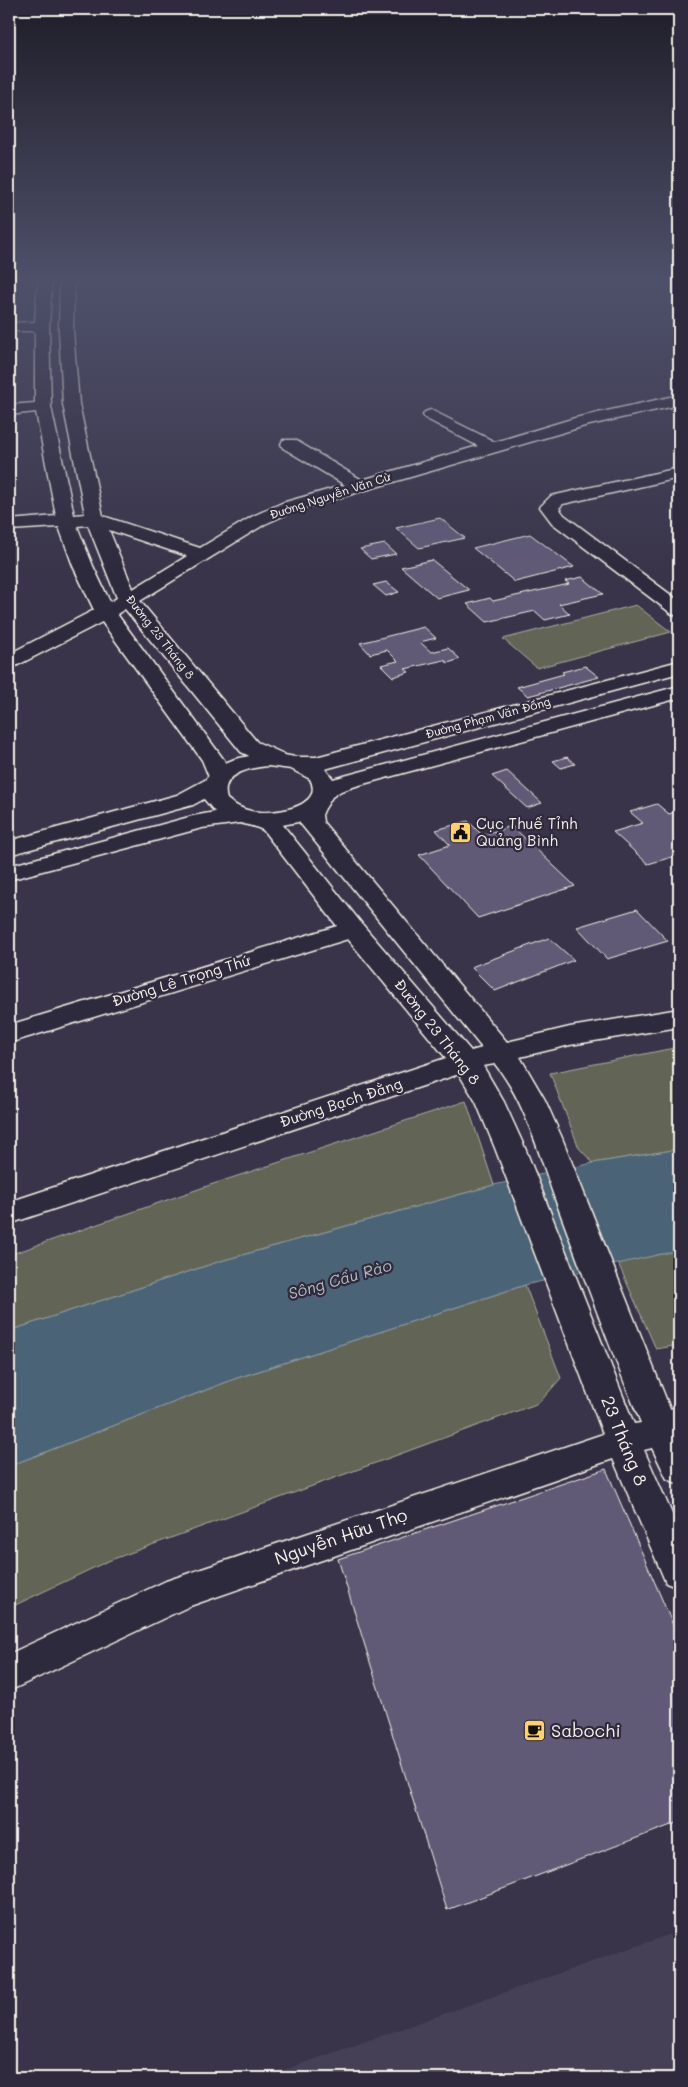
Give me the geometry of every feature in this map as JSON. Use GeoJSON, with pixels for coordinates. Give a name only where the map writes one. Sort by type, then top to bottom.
{"type":"FeatureCollection","features":[{"type":"Feature","properties":{"kind":"street","name":"Đường 23 Tháng 8"},"geometry":{"type":"LineString","coordinates":[[43,375],[43,407],[66,520],[83,566],[105,612],[213,760],[217,781],[213,789],[215,799],[223,808],[270,825],[277,832],[353,929],[464,1062],[490,1102],[510,1148],[571,1309]]}},
{"type":"Feature","properties":{"kind":"street","name":"Đường 23 Tháng 8"},"geometry":{"type":"LineString","coordinates":[[69,375],[71,404],[95,519],[128,600],[249,747],[310,769],[319,776],[323,784],[318,800]]}},
{"type":"Feature","properties":{"kind":"street","name":"Đường Nguyễn Văn Cừ"},"geometry":{"type":"LineString","coordinates":[[9,662],[128,600],[200,554],[280,510],[492,447],[599,418],[679,400]]}},
{"type":"Feature","properties":{"kind":"street"},"geometry":{"type":"LineString","coordinates":[[9,410],[43,407]]}},
{"type":"Feature","properties":{"kind":"street"},"geometry":{"type":"LineString","coordinates":[[431,416],[492,447]]}},
{"type":"Feature","properties":{"kind":"street"},"geometry":{"type":"LineString","coordinates":[[289,444],[359,486]]}},
{"type":"Feature","properties":{"kind":"street"},"geometry":{"type":"LineString","coordinates":[[679,473],[557,500],[549,508],[558,519],[679,610]]}},
{"type":"Feature","properties":{"kind":"street"},"geometry":{"type":"LineString","coordinates":[[9,525],[95,519],[200,554]]}},
{"type":"Feature","properties":{"kind":"street","name":"Đường Phạm Văn Đồng"},"geometry":{"type":"LineString","coordinates":[[217,781],[238,765],[252,761],[286,761],[316,764],[679,667]]}},
{"type":"Feature","properties":{"kind":"street","name":"Đường Phạm Văn Đồng"},"geometry":{"type":"LineString","coordinates":[[249,818],[290,817],[318,800],[334,786],[348,781],[679,692]]}},
{"type":"Feature","properties":{"kind":"street"},"geometry":{"type":"LineString","coordinates":[[9,848],[185,800],[217,781]]}},
{"type":"Feature","properties":{"kind":"street"},"geometry":{"type":"LineString","coordinates":[[318,800],[310,815],[312,823],[500,1053],[523,1084],[549,1143],[610,1303],[671,1426],[679,1469]]}},
{"type":"Feature","properties":{"kind":"street"},"geometry":{"type":"LineString","coordinates":[[9,873],[202,821],[249,818]]}},
{"type":"Feature","properties":{"kind":"street","name":"Đường Lê Trọng Thứ"},"geometry":{"type":"LineString","coordinates":[[9,1034],[353,929]]}},
{"type":"Feature","properties":{"kind":"street","name":"Đường Bạch Đằng"},"geometry":{"type":"LineString","coordinates":[[9,1214],[173,1157],[464,1062],[570,1036],[679,1018]]}},
{"type":"Feature","properties":{"kind":"street","name":"23 Tháng 8"},"geometry":{"type":"LineString","coordinates":[[571,1309],[623,1441],[679,1572]]}},
{"type":"Feature","properties":{"kind":"street","name":"Nguyễn Hữu Thọ"},"geometry":{"type":"LineString","coordinates":[[9,1673],[179,1593],[671,1426]]}},
{"type":"Feature","properties":{"kind":"shaded area"},"geometry":{"type":"Polygon","coordinates":[[[679,1931],[679,2078],[261,2078],[679,1931]]]}},
{"type":"Feature","properties":{"kind":"green space"},"geometry":{"type":"Polygon","coordinates":[[[636,605],[671,632],[537,668],[503,639],[636,605]]]}},
{"type":"Feature","properties":{"kind":"green space"},"geometry":{"type":"Polygon","coordinates":[[[679,1047],[679,1149],[593,1163],[579,1148],[550,1073],[679,1047]]]}},
{"type":"Feature","properties":{"kind":"green space"},"geometry":{"type":"Polygon","coordinates":[[[466,1101],[494,1185],[221,1261],[9,1331],[9,1255],[213,1184],[466,1101]]]}},
{"type":"Feature","properties":{"kind":"green space"},"geometry":{"type":"Polygon","coordinates":[[[679,1250],[679,1345],[656,1349],[618,1263],[679,1250]]]}},
{"type":"Feature","properties":{"kind":"green space"},"geometry":{"type":"Polygon","coordinates":[[[525,1285],[561,1378],[539,1403],[108,1561],[9,1608],[9,1466],[237,1378],[525,1285]]]}},
{"type":"Feature","properties":{"kind":"water","name":"Sông Cầu Rào"},"geometry":{"type":"Polygon","coordinates":[[[679,1149],[679,1250],[525,1285],[237,1378],[9,1466],[9,1331],[221,1261],[494,1185],[593,1163],[679,1149]]]}},
{"type":"Feature","properties":{"kind":"building"},"geometry":{"type":"Polygon","coordinates":[[[440,518],[465,538],[419,548],[396,528],[440,518]]]}},
{"type":"Feature","properties":{"kind":"building"},"geometry":{"type":"Polygon","coordinates":[[[530,534],[574,567],[515,582],[473,548],[530,534]]]}},
{"type":"Feature","properties":{"kind":"building"},"geometry":{"type":"Polygon","coordinates":[[[385,544],[396,554],[371,559],[360,549],[385,544]]]}},
{"type":"Feature","properties":{"kind":"building"},"geometry":{"type":"Polygon","coordinates":[[[432,560],[469,590],[437,598],[401,567],[432,560]]]}},
{"type":"Feature","properties":{"kind":"building"},"geometry":{"type":"Polygon","coordinates":[[[582,577],[603,594],[559,604],[570,614],[545,620],[535,611],[487,622],[467,604],[490,598],[493,601],[569,584],[565,581],[582,577]]]}},
{"type":"Feature","properties":{"kind":"building"},"geometry":{"type":"Polygon","coordinates":[[[386,582],[399,592],[386,596],[373,585],[386,582]]]}},
{"type":"Feature","properties":{"kind":"building"},"geometry":{"type":"Polygon","coordinates":[[[424,627],[436,638],[420,642],[431,652],[448,648],[460,659],[448,663],[444,660],[405,669],[409,672],[393,677],[381,665],[398,661],[387,650],[370,654],[360,643],[424,627]]]}},
{"type":"Feature","properties":{"kind":"building"},"geometry":{"type":"Polygon","coordinates":[[[585,666],[599,677],[528,696],[517,687],[564,674],[562,672],[585,666]]]}},
{"type":"Feature","properties":{"kind":"building"},"geometry":{"type":"Polygon","coordinates":[[[567,757],[575,764],[561,768],[553,761],[567,757]]]}},
{"type":"Feature","properties":{"kind":"building"},"geometry":{"type":"Polygon","coordinates":[[[507,771],[542,803],[527,808],[492,776],[507,771]]]}},
{"type":"Feature","properties":{"kind":"building"},"geometry":{"type":"Polygon","coordinates":[[[657,804],[669,814],[679,811],[679,855],[648,864],[613,832],[643,823],[630,812],[657,804]]]}},
{"type":"Feature","properties":{"kind":"building"},"geometry":{"type":"Polygon","coordinates":[[[468,821],[482,835],[512,826],[575,886],[478,918],[419,855],[450,845],[436,830],[468,821]]]}},
{"type":"Feature","properties":{"kind":"building"},"geometry":{"type":"Polygon","coordinates":[[[637,909],[668,941],[607,959],[577,927],[637,909]]]}},
{"type":"Feature","properties":{"kind":"building"},"geometry":{"type":"Polygon","coordinates":[[[549,938],[574,960],[495,991],[471,967],[549,938]]]}},
{"type":"Feature","properties":{"kind":"building","name":"Sabochi"},"geometry":{"type":"Polygon","coordinates":[[[606,1469],[679,1639],[679,1822],[447,1910],[338,1559],[606,1469]]]}},
{"type":"Feature","properties":{"kind":"place","name":"Cục Thuế Tỉnh Quảng Bình"},"geometry":{"type":"Point","coordinates":[460,833]}},
{"type":"Feature","properties":{"kind":"place","name":"Sabochi"},"geometry":{"type":"Point","coordinates":[535,1731]}}]}
